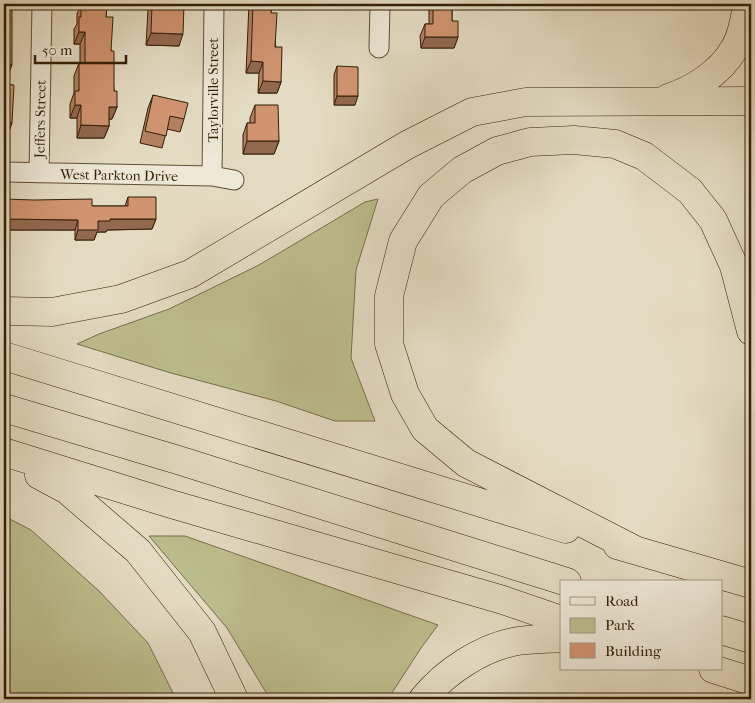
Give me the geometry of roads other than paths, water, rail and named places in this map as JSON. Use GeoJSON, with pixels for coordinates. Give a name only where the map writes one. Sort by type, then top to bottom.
{"type":"FeatureCollection","features":[{"type":"Feature","properties":{"kind":"highway"},"geometry":{"type":"LineString","coordinates":[[659,101],[684,93],[701,82],[722,64],[734,49],[744,22],[747,4]]}},
{"type":"Feature","properties":{"kind":"highway"},"geometry":{"type":"LineString","coordinates":[[4,311],[52,312],[121,299],[190,274],[407,145],[472,112],[526,102],[751,101]]}},
{"type":"Feature","properties":{"kind":"highway"},"geometry":{"type":"LineString","coordinates":[[635,550],[466,463],[425,429],[404,394],[389,344],[389,296],[403,241],[431,196],[462,170],[497,151],[530,142],[574,140],[615,144],[644,156],[690,191],[713,220],[734,266],[751,331]]}},
{"type":"Feature","properties":{"kind":"highway"},"geometry":{"type":"LineString","coordinates":[[4,356],[751,584]]}},
{"type":"Feature","properties":{"kind":"highway"},"geometry":{"type":"LineString","coordinates":[[4,408],[178,460],[561,580]]}},
{"type":"Feature","properties":{"kind":"highway"},"geometry":{"type":"LineString","coordinates":[[4,452],[171,504],[503,600],[560,620]]}},
{"type":"Feature","properties":{"kind":"highway"},"geometry":{"type":"LineString","coordinates":[[4,458],[67,490],[138,551],[202,632],[234,699]]}},
{"type":"Feature","properties":{"kind":"highway"},"geometry":{"type":"LineString","coordinates":[[722,630],[751,639]]}},
{"type":"Feature","properties":{"kind":"highway"},"geometry":{"type":"LineString","coordinates":[[423,699],[430,690],[449,674],[495,647],[518,641],[560,638]]}},
{"type":"Feature","properties":{"kind":"highway"},"geometry":{"type":"LineString","coordinates":[[716,670],[751,681]]}},
{"type":"Feature","properties":{"kind":"street","name":"Jeffers Street"},"geometry":{"type":"LineString","coordinates":[[39,173],[42,4]]}},
{"type":"Feature","properties":{"kind":"street","name":"Taylorville Street"},"geometry":{"type":"LineString","coordinates":[[212,176],[214,4]]}},
{"type":"Feature","properties":{"kind":"street"},"geometry":{"type":"LineString","coordinates":[[379,48],[380,4]]}},
{"type":"Feature","properties":{"kind":"street","name":"West Parkton Drive"},"geometry":{"type":"LineString","coordinates":[[4,172],[212,176],[234,180]]}}]}
